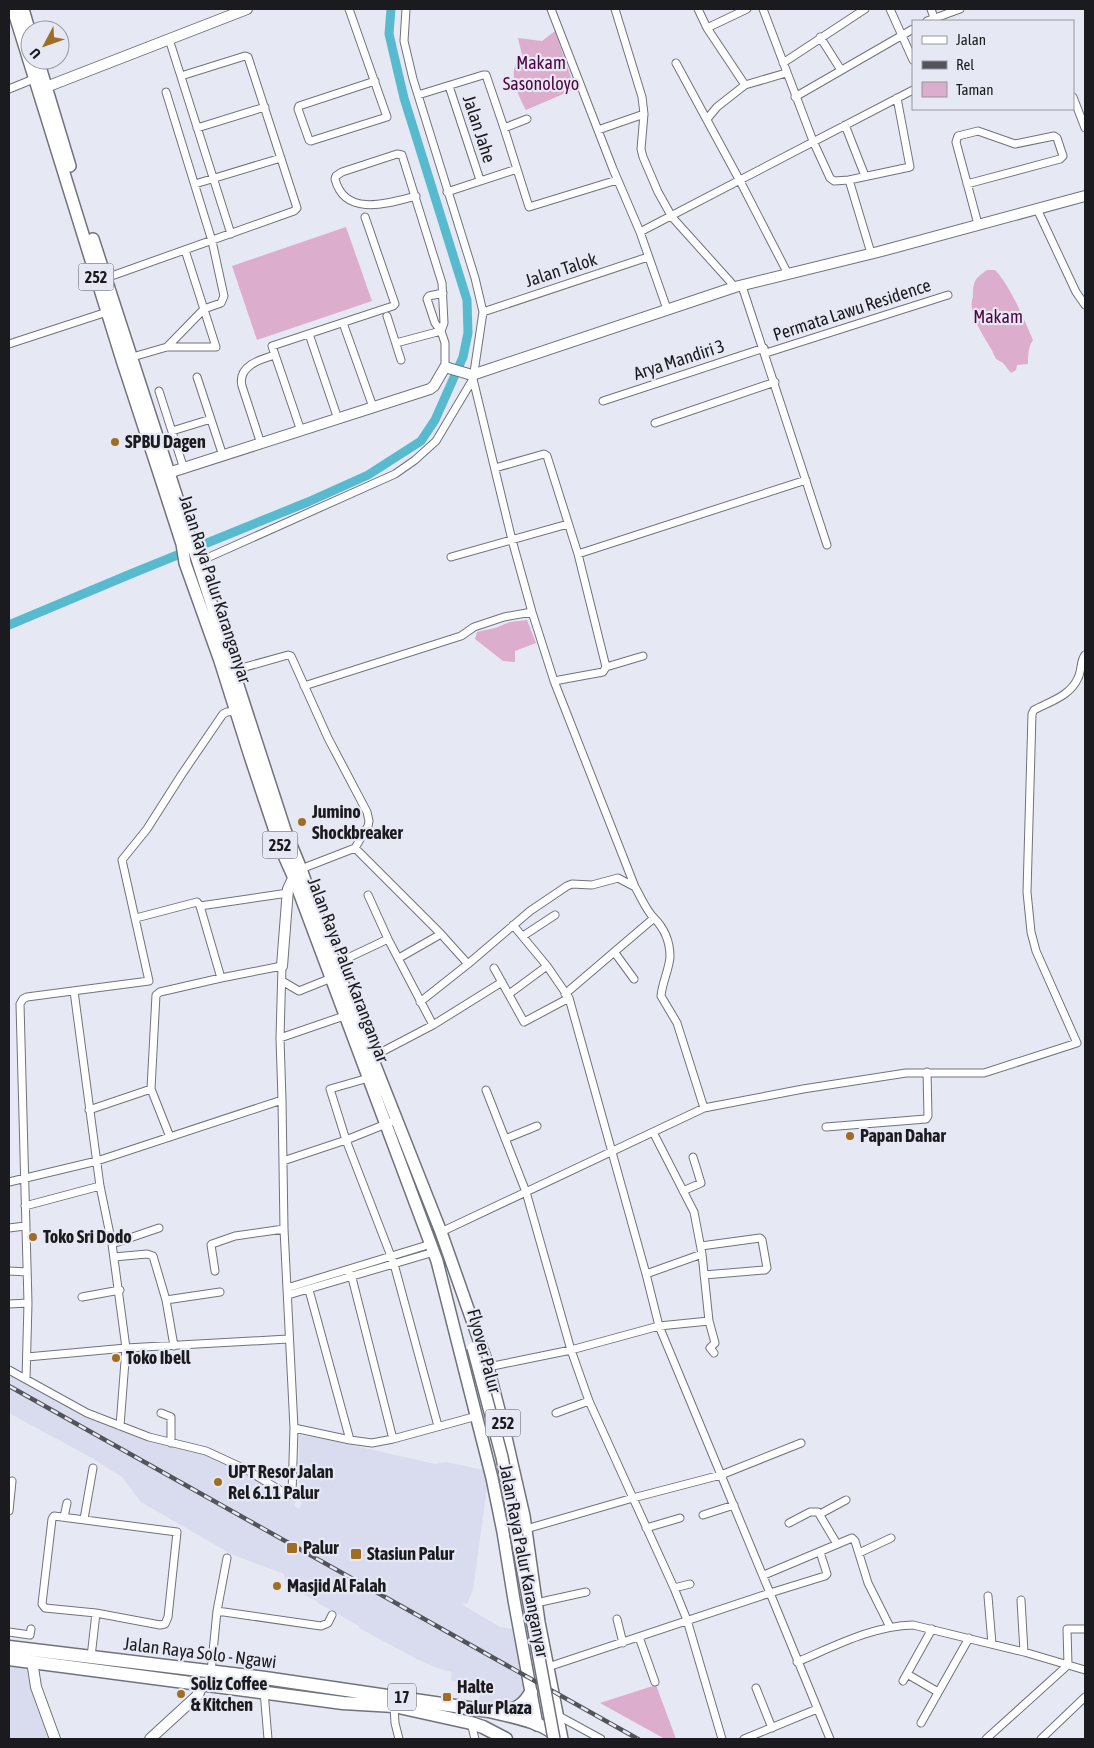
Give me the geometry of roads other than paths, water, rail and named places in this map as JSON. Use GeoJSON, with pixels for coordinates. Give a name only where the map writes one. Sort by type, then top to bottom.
{"type":"FeatureCollection","features":[{"type":"Feature","properties":{"kind":"highway","name":"Jalan Raya Solo - Ngawi"},"geometry":{"type":"LineString","coordinates":[[9,1647],[265,1678],[489,1711],[521,1719],[551,1731],[560,1739]]}},
{"type":"Feature","properties":{"kind":"highway","name":"Jalan Raya Solo - Ngawi"},"geometry":{"type":"LineString","coordinates":[[9,1659],[202,1685],[264,1691],[343,1703],[394,1706],[471,1723],[506,1739]]}},
{"type":"Feature","properties":{"kind":"highway"},"geometry":{"type":"LineString","coordinates":[[489,1711],[516,1709],[526,1702],[531,1692]]}},
{"type":"Feature","properties":{"kind":"highway"},"geometry":{"type":"LineString","coordinates":[[537,1726],[539,1739]]}},
{"type":"Feature","properties":{"kind":"main road","name":"Jalan Raya Palur Karanganyar"},"geometry":{"type":"LineString","coordinates":[[13,9],[13,25],[40,83],[126,359],[186,542],[197,559],[240,710],[285,830],[297,872],[331,965],[391,1121],[439,1267],[502,1523],[518,1625],[537,1726]]}},
{"type":"Feature","properties":{"kind":"main road","name":"Jalan Raya Palur Karanganyar"},"geometry":{"type":"LineString","coordinates":[[39,70],[40,83]]}},
{"type":"Feature","properties":{"kind":"main road","name":"Jalan Raya Palur Karanganyar"},"geometry":{"type":"LineString","coordinates":[[186,542],[186,563],[228,672]]}},
{"type":"Feature","properties":{"kind":"main road","name":"Jalan Raya Palur Karanganyar"},"geometry":{"type":"LineString","coordinates":[[391,1121],[441,1232],[488,1367],[505,1432],[526,1529],[539,1622],[560,1739]]}},
{"type":"Feature","properties":{"kind":"main road","name":"Flyover Palur"},"geometry":{"type":"LineString","coordinates":[[453,1266],[454,1282],[492,1446],[548,1739]]}},
{"type":"Feature","properties":{"kind":"main road","name":"Flyover Palur"},"geometry":{"type":"LineString","coordinates":[[439,1267],[470,1349],[502,1457],[554,1739]]}},
{"type":"Feature","properties":{"kind":"main road"},"geometry":{"type":"LineString","coordinates":[[518,1625],[527,1629],[534,1628],[539,1622]]}},
{"type":"Feature","properties":{"kind":"street"},"geometry":{"type":"LineString","coordinates":[[9,89],[40,83],[169,39],[247,9]]}},
{"type":"Feature","properties":{"kind":"street"},"geometry":{"type":"LineString","coordinates":[[349,9],[375,81],[387,116],[309,140],[298,109],[299,106],[375,81]]}},
{"type":"Feature","properties":{"kind":"street"},"geometry":{"type":"LineString","coordinates":[[197,559],[396,474],[436,441],[471,376],[483,312],[475,278],[447,192],[404,41],[406,9]]}},
{"type":"Feature","properties":{"kind":"street"},"geometry":{"type":"LineString","coordinates":[[551,9],[617,180],[640,232],[667,309]]}},
{"type":"Feature","properties":{"kind":"street"},"geometry":{"type":"LineString","coordinates":[[614,9],[640,87],[644,114],[643,158],[658,192],[672,217],[739,286],[765,350],[827,545]]}},
{"type":"Feature","properties":{"kind":"street"},"geometry":{"type":"LineString","coordinates":[[698,9],[707,28],[746,85]]}},
{"type":"Feature","properties":{"kind":"street"},"geometry":{"type":"LineString","coordinates":[[707,28],[747,9]]}},
{"type":"Feature","properties":{"kind":"street"},"geometry":{"type":"LineString","coordinates":[[763,9],[813,141],[831,179],[834,181],[850,180],[910,167],[897,98]]}},
{"type":"Feature","properties":{"kind":"street"},"geometry":{"type":"LineString","coordinates":[[783,63],[820,37],[866,9]]}},
{"type":"Feature","properties":{"kind":"street"},"geometry":{"type":"LineString","coordinates":[[890,9],[912,58]]}},
{"type":"Feature","properties":{"kind":"street"},"geometry":{"type":"LineString","coordinates":[[931,9],[934,18]]}},
{"type":"Feature","properties":{"kind":"street"},"geometry":{"type":"LineString","coordinates":[[929,20],[945,18],[960,9]]}},
{"type":"Feature","properties":{"kind":"street"},"geometry":{"type":"LineString","coordinates":[[795,97],[901,34],[912,29]]}},
{"type":"Feature","properties":{"kind":"street"},"geometry":{"type":"LineString","coordinates":[[820,37],[841,70]]}},
{"type":"Feature","properties":{"kind":"street"},"geometry":{"type":"LineString","coordinates":[[169,39],[231,234]]}},
{"type":"Feature","properties":{"kind":"street"},"geometry":{"type":"LineString","coordinates":[[101,280],[296,210],[297,206],[250,59],[247,56],[181,76]]}},
{"type":"Feature","properties":{"kind":"street"},"geometry":{"type":"LineString","coordinates":[[676,63],[788,274]]}},
{"type":"Feature","properties":{"kind":"street"},"geometry":{"type":"LineString","coordinates":[[707,120],[717,107],[746,85],[786,73]]}},
{"type":"Feature","properties":{"kind":"street"},"geometry":{"type":"LineString","coordinates":[[418,95],[484,75],[487,77],[529,207],[617,180]]}},
{"type":"Feature","properties":{"kind":"street","name":"Jalan Jahe"},"geometry":{"type":"LineString","coordinates":[[449,86],[480,180]]}},
{"type":"Feature","properties":{"kind":"street"},"geometry":{"type":"LineString","coordinates":[[640,232],[912,90]]}},
{"type":"Feature","properties":{"kind":"street"},"geometry":{"type":"LineString","coordinates":[[166,92],[212,241],[224,298],[219,304],[204,309],[167,347]]}},
{"type":"Feature","properties":{"kind":"street"},"geometry":{"type":"LineString","coordinates":[[1074,100],[1085,128]]}},
{"type":"Feature","properties":{"kind":"street"},"geometry":{"type":"LineString","coordinates":[[197,128],[265,107]]}},
{"type":"Feature","properties":{"kind":"street"},"geometry":{"type":"LineString","coordinates":[[598,130],[644,114]]}},
{"type":"Feature","properties":{"kind":"street"},"geometry":{"type":"LineString","coordinates":[[504,128],[527,119]]}},
{"type":"Feature","properties":{"kind":"street"},"geometry":{"type":"LineString","coordinates":[[845,125],[866,176]]}},
{"type":"Feature","properties":{"kind":"street"},"geometry":{"type":"LineString","coordinates":[[967,184],[1060,160],[1063,156],[1057,138],[1054,136],[1011,144],[978,131],[960,134],[956,138],[956,142],[967,184],[978,224]]}},
{"type":"Feature","properties":{"kind":"street"},"geometry":{"type":"LineString","coordinates":[[416,196],[368,206],[356,203],[347,197],[335,179],[342,172],[400,154],[402,155],[416,196],[442,283],[444,324],[441,331]]}},
{"type":"Feature","properties":{"kind":"street"},"geometry":{"type":"LineString","coordinates":[[195,184],[214,180],[281,158]]}},
{"type":"Feature","properties":{"kind":"street"},"geometry":{"type":"LineString","coordinates":[[447,192],[517,169]]}},
{"type":"Feature","properties":{"kind":"street"},"geometry":{"type":"LineString","coordinates":[[850,180],[871,253]]}},
{"type":"Feature","properties":{"kind":"street"},"geometry":{"type":"LineString","coordinates":[[448,367],[471,376],[739,286],[1085,196]]}},
{"type":"Feature","properties":{"kind":"street"},"geometry":{"type":"LineString","coordinates":[[1037,209],[1076,292],[1085,305]]}},
{"type":"Feature","properties":{"kind":"street"},"geometry":{"type":"LineString","coordinates":[[301,431],[272,346],[395,304],[365,217]]}},
{"type":"Feature","properties":{"kind":"street"},"geometry":{"type":"LineString","coordinates":[[126,359],[167,347],[216,347],[185,250]]}},
{"type":"Feature","properties":{"kind":"street","name":"Jalan Talok"},"geometry":{"type":"LineString","coordinates":[[483,312],[648,257]]}},
{"type":"Feature","properties":{"kind":"street"},"geometry":{"type":"LineString","coordinates":[[165,475],[430,389],[448,367],[441,331],[435,323],[427,299],[429,296],[443,293]]}},
{"type":"Feature","properties":{"kind":"street","name":"Permata Lawu Residence"},"geometry":{"type":"LineString","coordinates":[[765,350],[948,295]]}},
{"type":"Feature","properties":{"kind":"street"},"geometry":{"type":"LineString","coordinates":[[9,344],[111,311]]}},
{"type":"Feature","properties":{"kind":"street"},"geometry":{"type":"LineString","coordinates":[[387,316],[401,360]]}},
{"type":"Feature","properties":{"kind":"street"},"geometry":{"type":"LineString","coordinates":[[343,323],[373,407]]}},
{"type":"Feature","properties":{"kind":"street"},"geometry":{"type":"LineString","coordinates":[[396,343],[441,331]]}},
{"type":"Feature","properties":{"kind":"street"},"geometry":{"type":"LineString","coordinates":[[308,334],[338,419]]}},
{"type":"Feature","properties":{"kind":"street","name":"Arya Mandiri 3"},"geometry":{"type":"LineString","coordinates":[[603,401],[765,350]]}},
{"type":"Feature","properties":{"kind":"street"},"geometry":{"type":"LineString","coordinates":[[261,444],[242,386],[241,377],[252,363],[275,355]]}},
{"type":"Feature","properties":{"kind":"street"},"geometry":{"type":"LineString","coordinates":[[471,376],[512,540],[554,681],[635,887],[654,918],[661,924],[670,956],[661,996],[677,1023],[704,1108]]}},
{"type":"Feature","properties":{"kind":"street"},"geometry":{"type":"LineString","coordinates":[[198,377],[223,456]]}},
{"type":"Feature","properties":{"kind":"street"},"geometry":{"type":"LineString","coordinates":[[655,424],[775,382]]}},
{"type":"Feature","properties":{"kind":"street"},"geometry":{"type":"LineString","coordinates":[[159,391],[184,468]]}},
{"type":"Feature","properties":{"kind":"street"},"geometry":{"type":"LineString","coordinates":[[172,431],[211,418]]}},
{"type":"Feature","properties":{"kind":"street"},"geometry":{"type":"LineString","coordinates":[[494,468],[546,454],[578,554],[606,667]]}},
{"type":"Feature","properties":{"kind":"street"},"geometry":{"type":"LineString","coordinates":[[578,554],[806,480]]}},
{"type":"Feature","properties":{"kind":"street"},"geometry":{"type":"LineString","coordinates":[[451,557],[568,524]]}},
{"type":"Feature","properties":{"kind":"street"},"geometry":{"type":"LineString","coordinates":[[304,686],[461,636],[474,627],[504,617],[532,612]]}},
{"type":"Feature","properties":{"kind":"street"},"geometry":{"type":"LineString","coordinates":[[9,1370],[87,1413],[171,1443],[206,1451],[245,1469],[290,1495],[293,1490],[294,1428],[288,1339],[282,1180],[280,1038],[282,966],[288,893],[297,872],[355,848],[368,826],[368,817],[289,655],[228,672]]}},
{"type":"Feature","properties":{"kind":"street"},"geometry":{"type":"LineString","coordinates":[[1077,1043],[1036,951],[1031,932],[1028,892],[1032,714],[1036,708],[1061,697],[1069,691],[1081,672],[1082,659],[1085,655]]}},
{"type":"Feature","properties":{"kind":"street"},"geometry":{"type":"LineString","coordinates":[[554,681],[603,672],[606,667],[643,656]]}},
{"type":"Feature","properties":{"kind":"street"},"geometry":{"type":"LineString","coordinates":[[26,1379],[28,1303],[20,1004],[27,997],[148,982],[136,918],[122,860],[147,829],[172,788],[223,714],[240,710]]}},
{"type":"Feature","properties":{"kind":"street"},"geometry":{"type":"LineString","coordinates":[[355,848],[441,934],[468,964]]}},
{"type":"Feature","properties":{"kind":"street"},"geometry":{"type":"LineString","coordinates":[[420,1002],[468,964],[530,910],[570,884],[592,886],[618,878],[635,887]]}},
{"type":"Feature","properties":{"kind":"street"},"geometry":{"type":"LineString","coordinates":[[200,906],[288,893]]}},
{"type":"Feature","properties":{"kind":"street"},"geometry":{"type":"LineString","coordinates":[[368,895],[388,939],[433,1025]]}},
{"type":"Feature","properties":{"kind":"street"},"geometry":{"type":"LineString","coordinates":[[136,918],[196,902],[200,906],[221,978]]}},
{"type":"Feature","properties":{"kind":"street"},"geometry":{"type":"LineString","coordinates":[[523,936],[555,915]]}},
{"type":"Feature","properties":{"kind":"street"},"geometry":{"type":"LineString","coordinates":[[494,968],[524,1022],[567,996],[654,918]]}},
{"type":"Feature","properties":{"kind":"street"},"geometry":{"type":"LineString","coordinates":[[513,925],[547,966],[567,996],[646,1274],[658,1326],[764,1576],[797,1662],[830,1739]]}},
{"type":"Feature","properties":{"kind":"street"},"geometry":{"type":"LineString","coordinates":[[398,958],[441,934]]}},
{"type":"Feature","properties":{"kind":"street"},"geometry":{"type":"LineString","coordinates":[[331,965],[388,939]]}},
{"type":"Feature","properties":{"kind":"street"},"geometry":{"type":"LineString","coordinates":[[615,953],[634,979]]}},
{"type":"Feature","properties":{"kind":"street"},"geometry":{"type":"LineString","coordinates":[[170,1137],[151,1089],[156,995],[160,992],[282,966]]}},
{"type":"Feature","properties":{"kind":"street"},"geometry":{"type":"LineString","coordinates":[[509,994],[547,966]]}},
{"type":"Feature","properties":{"kind":"street"},"geometry":{"type":"LineString","coordinates":[[282,981],[299,991],[336,977]]}},
{"type":"Feature","properties":{"kind":"street"},"geometry":{"type":"LineString","coordinates":[[368,1059],[433,1025],[502,982]]}},
{"type":"Feature","properties":{"kind":"street"},"geometry":{"type":"LineString","coordinates":[[74,991],[100,1186],[120,1290],[126,1348],[120,1426]]}},
{"type":"Feature","properties":{"kind":"street"},"geometry":{"type":"LineString","coordinates":[[280,1038],[350,1014]]}},
{"type":"Feature","properties":{"kind":"street"},"geometry":{"type":"LineString","coordinates":[[441,1232],[704,1108],[819,1086],[906,1073],[984,1073],[1085,1040]]}},
{"type":"Feature","properties":{"kind":"street"},"geometry":{"type":"LineString","coordinates":[[826,1127],[926,1119],[928,1116],[927,1072]]}},
{"type":"Feature","properties":{"kind":"street"},"geometry":{"type":"LineString","coordinates":[[374,1076],[330,1089],[346,1140],[392,1261],[438,1426]]}},
{"type":"Feature","properties":{"kind":"street"},"geometry":{"type":"LineString","coordinates":[[89,1110],[151,1089]]}},
{"type":"Feature","properties":{"kind":"street"},"geometry":{"type":"LineString","coordinates":[[486,1090],[526,1192],[571,1350],[589,1401],[687,1620],[722,1739]]}},
{"type":"Feature","properties":{"kind":"street"},"geometry":{"type":"LineString","coordinates":[[9,1182],[97,1161],[282,1100]]}},
{"type":"Feature","properties":{"kind":"street"},"geometry":{"type":"LineString","coordinates":[[283,1161],[346,1140],[391,1121]]}},
{"type":"Feature","properties":{"kind":"street"},"geometry":{"type":"LineString","coordinates":[[505,1139],[537,1126]]}},
{"type":"Feature","properties":{"kind":"street"},"geometry":{"type":"LineString","coordinates":[[653,1132],[694,1212],[701,1250],[709,1321],[715,1343],[710,1348],[714,1352]]}},
{"type":"Feature","properties":{"kind":"street"},"geometry":{"type":"LineString","coordinates":[[683,1191],[702,1184],[693,1157]]}},
{"type":"Feature","properties":{"kind":"street"},"geometry":{"type":"LineString","coordinates":[[24,1206],[100,1186]]}},
{"type":"Feature","properties":{"kind":"street"},"geometry":{"type":"LineString","coordinates":[[9,1228],[25,1226]]}},
{"type":"Feature","properties":{"kind":"street"},"geometry":{"type":"LineString","coordinates":[[112,1244],[159,1228]]}},
{"type":"Feature","properties":{"kind":"street"},"geometry":{"type":"LineString","coordinates":[[216,1270],[210,1246],[212,1244],[235,1236],[284,1229]]}},
{"type":"Feature","properties":{"kind":"street"},"geometry":{"type":"LineString","coordinates":[[646,1274],[701,1250],[760,1238],[762,1240],[767,1268],[765,1270],[704,1275]]}},
{"type":"Feature","properties":{"kind":"street"},"geometry":{"type":"LineString","coordinates":[[287,1291],[432,1248]]}},
{"type":"Feature","properties":{"kind":"street"},"geometry":{"type":"LineString","coordinates":[[114,1257],[152,1254],[156,1261],[166,1300],[174,1346]]}},
{"type":"Feature","properties":{"kind":"street"},"geometry":{"type":"LineString","coordinates":[[9,1271],[27,1272]]}},
{"type":"Feature","properties":{"kind":"street"},"geometry":{"type":"LineString","coordinates":[[287,1291],[309,1290],[351,1273]]}},
{"type":"Feature","properties":{"kind":"street"},"geometry":{"type":"LineString","coordinates":[[351,1273],[393,1439]]}},
{"type":"Feature","properties":{"kind":"street"},"geometry":{"type":"LineString","coordinates":[[82,1297],[120,1290]]}},
{"type":"Feature","properties":{"kind":"street"},"geometry":{"type":"LineString","coordinates":[[309,1290],[350,1440]]}},
{"type":"Feature","properties":{"kind":"street"},"geometry":{"type":"LineString","coordinates":[[166,1300],[220,1292]]}},
{"type":"Feature","properties":{"kind":"street"},"geometry":{"type":"LineString","coordinates":[[9,1304],[28,1303]]}},
{"type":"Feature","properties":{"kind":"street"},"geometry":{"type":"LineString","coordinates":[[488,1367],[571,1350],[658,1326],[709,1321]]}},
{"type":"Feature","properties":{"kind":"street"},"geometry":{"type":"LineString","coordinates":[[27,1357],[126,1348],[288,1339]]}},
{"type":"Feature","properties":{"kind":"street"},"geometry":{"type":"LineString","coordinates":[[556,1413],[589,1401]]}},
{"type":"Feature","properties":{"kind":"street"},"geometry":{"type":"LineString","coordinates":[[161,1413],[171,1417],[171,1443]]}},
{"type":"Feature","properties":{"kind":"street"},"geometry":{"type":"LineString","coordinates":[[294,1428],[350,1440],[372,1442],[393,1439],[477,1416]]}},
{"type":"Feature","properties":{"kind":"street"},"geometry":{"type":"LineString","coordinates":[[526,1529],[721,1475],[801,1443]]}},
{"type":"Feature","properties":{"kind":"street"},"geometry":{"type":"LineString","coordinates":[[84,1519],[93,1468]]}},
{"type":"Feature","properties":{"kind":"street"},"geometry":{"type":"LineString","coordinates":[[9,1511],[12,1481]]}},
{"type":"Feature","properties":{"kind":"street"},"geometry":{"type":"LineString","coordinates":[[789,1523],[810,1512],[820,1514],[846,1500]]}},
{"type":"Feature","properties":{"kind":"street"},"geometry":{"type":"LineString","coordinates":[[64,1517],[67,1503]]}},
{"type":"Feature","properties":{"kind":"street"},"geometry":{"type":"LineString","coordinates":[[703,1515],[734,1506]]}},
{"type":"Feature","properties":{"kind":"street"},"geometry":{"type":"LineString","coordinates":[[820,1514],[837,1544]]}},
{"type":"Feature","properties":{"kind":"street"},"geometry":{"type":"LineString","coordinates":[[52,1517],[84,1519],[177,1532],[168,1617],[165,1624],[160,1625],[96,1613],[47,1609],[42,1604],[52,1517]]}},
{"type":"Feature","properties":{"kind":"street"},"geometry":{"type":"LineString","coordinates":[[646,1528],[680,1518]]}},
{"type":"Feature","properties":{"kind":"street"},"geometry":{"type":"LineString","coordinates":[[764,1576],[852,1538],[855,1541],[868,1582],[893,1626]]}},
{"type":"Feature","properties":{"kind":"street"},"geometry":{"type":"LineString","coordinates":[[859,1553],[891,1538]]}},
{"type":"Feature","properties":{"kind":"street"},"geometry":{"type":"LineString","coordinates":[[548,1667],[825,1576],[827,1574],[820,1552]]}},
{"type":"Feature","properties":{"kind":"street"},"geometry":{"type":"LineString","coordinates":[[211,1672],[217,1611],[227,1558]]}},
{"type":"Feature","properties":{"kind":"street"},"geometry":{"type":"LineString","coordinates":[[674,1588],[690,1584]]}},
{"type":"Feature","properties":{"kind":"street"},"geometry":{"type":"LineString","coordinates":[[536,1603],[586,1592]]}},
{"type":"Feature","properties":{"kind":"street"},"geometry":{"type":"LineString","coordinates":[[988,1596],[992,1644]]}},
{"type":"Feature","properties":{"kind":"street"},"geometry":{"type":"LineString","coordinates":[[1021,1600],[1024,1652]]}},
{"type":"Feature","properties":{"kind":"street"},"geometry":{"type":"LineString","coordinates":[[217,1611],[321,1626],[328,1623],[332,1615]]}},
{"type":"Feature","properties":{"kind":"street"},"geometry":{"type":"LineString","coordinates":[[90,1657],[96,1613]]}},
{"type":"Feature","properties":{"kind":"street"},"geometry":{"type":"LineString","coordinates":[[617,1619],[622,1643]]}},
{"type":"Feature","properties":{"kind":"street"},"geometry":{"type":"LineString","coordinates":[[797,1662],[862,1635],[893,1626],[907,1625],[969,1638],[1085,1670]]}},
{"type":"Feature","properties":{"kind":"street"},"geometry":{"type":"LineString","coordinates":[[9,1632],[30,1635],[31,1629]]}},
{"type":"Feature","properties":{"kind":"street"},"geometry":{"type":"LineString","coordinates":[[986,1739],[1068,1665],[1067,1629],[1085,1629]]}},
{"type":"Feature","properties":{"kind":"street"},"geometry":{"type":"LineString","coordinates":[[932,1630],[905,1678],[938,1692]]}},
{"type":"Feature","properties":{"kind":"street"},"geometry":{"type":"LineString","coordinates":[[640,1637],[655,1682]]}},
{"type":"Feature","properties":{"kind":"street"},"geometry":{"type":"LineString","coordinates":[[921,1723],[969,1638]]}},
{"type":"Feature","properties":{"kind":"street"},"geometry":{"type":"LineString","coordinates":[[32,1661],[36,1687],[55,1739]]}},
{"type":"Feature","properties":{"kind":"street"},"geometry":{"type":"LineString","coordinates":[[265,1678],[264,1691],[268,1739]]}},
{"type":"Feature","properties":{"kind":"street"},"geometry":{"type":"LineString","coordinates":[[150,1739],[198,1695],[202,1690],[202,1685]]}},
{"type":"Feature","properties":{"kind":"street"},"geometry":{"type":"LineString","coordinates":[[756,1688],[772,1728]]}},
{"type":"Feature","properties":{"kind":"street"},"geometry":{"type":"LineString","coordinates":[[1042,1739],[1085,1697]]}},
{"type":"Feature","properties":{"kind":"street"},"geometry":{"type":"LineString","coordinates":[[394,1706],[395,1723],[399,1739]]}},
{"type":"Feature","properties":{"kind":"street"},"geometry":{"type":"LineString","coordinates":[[744,1739],[817,1710]]}},
{"type":"Feature","properties":{"kind":"street"},"geometry":{"type":"LineString","coordinates":[[557,1715],[601,1739]]}},
{"type":"Feature","properties":{"kind":"street"},"geometry":{"type":"LineString","coordinates":[[471,1723],[475,1739]]}},
{"type":"Feature","properties":{"kind":"waterway"},"geometry":{"type":"LineString","coordinates":[[9,625],[308,502],[368,475],[421,441],[435,420],[463,357],[468,333],[467,300],[404,98],[389,34],[391,9]]}},
{"type":"Feature","properties":{"kind":"railway"},"geometry":{"type":"LineString","coordinates":[[9,1386],[638,1739]]}},
{"type":"Feature","properties":{"kind":"place","name":"SPBU Dagen"},"geometry":{"type":"Point","coordinates":[115,442]}},
{"type":"Feature","properties":{"kind":"place","name":"Jumino Shockbreaker"},"geometry":{"type":"Point","coordinates":[302,822]}},
{"type":"Feature","properties":{"kind":"place","name":"Papan Dahar"},"geometry":{"type":"Point","coordinates":[850,1136]}},
{"type":"Feature","properties":{"kind":"place","name":"Toko Sri Dodo"},"geometry":{"type":"Point","coordinates":[33,1237]}},
{"type":"Feature","properties":{"kind":"place","name":"Toko Ibell"},"geometry":{"type":"Point","coordinates":[116,1358]}},
{"type":"Feature","properties":{"kind":"place","name":"UPT Resor Jalan Rel 6.11 Palur"},"geometry":{"type":"Point","coordinates":[218,1482]}},
{"type":"Feature","properties":{"kind":"place","name":"Palur"},"geometry":{"type":"Point","coordinates":[292,1548]}},
{"type":"Feature","properties":{"kind":"place","name":"Stasiun Palur"},"geometry":{"type":"Point","coordinates":[356,1554]}},
{"type":"Feature","properties":{"kind":"place","name":"Masjid Al Falah"},"geometry":{"type":"Point","coordinates":[277,1586]}},
{"type":"Feature","properties":{"kind":"place","name":"Soliz Coffee & Kitchen"},"geometry":{"type":"Point","coordinates":[181,1694]}},
{"type":"Feature","properties":{"kind":"place","name":"Halte Palur Plaza"},"geometry":{"type":"Point","coordinates":[447,1697]}},
{"type":"Feature","properties":{"kind":"park label","name":"Makam Sasonoloyo"},"geometry":{"type":"Point","coordinates":[541,73]}},
{"type":"Feature","properties":{"kind":"park label","name":"Makam"},"geometry":{"type":"Point","coordinates":[998,317]}}]}
